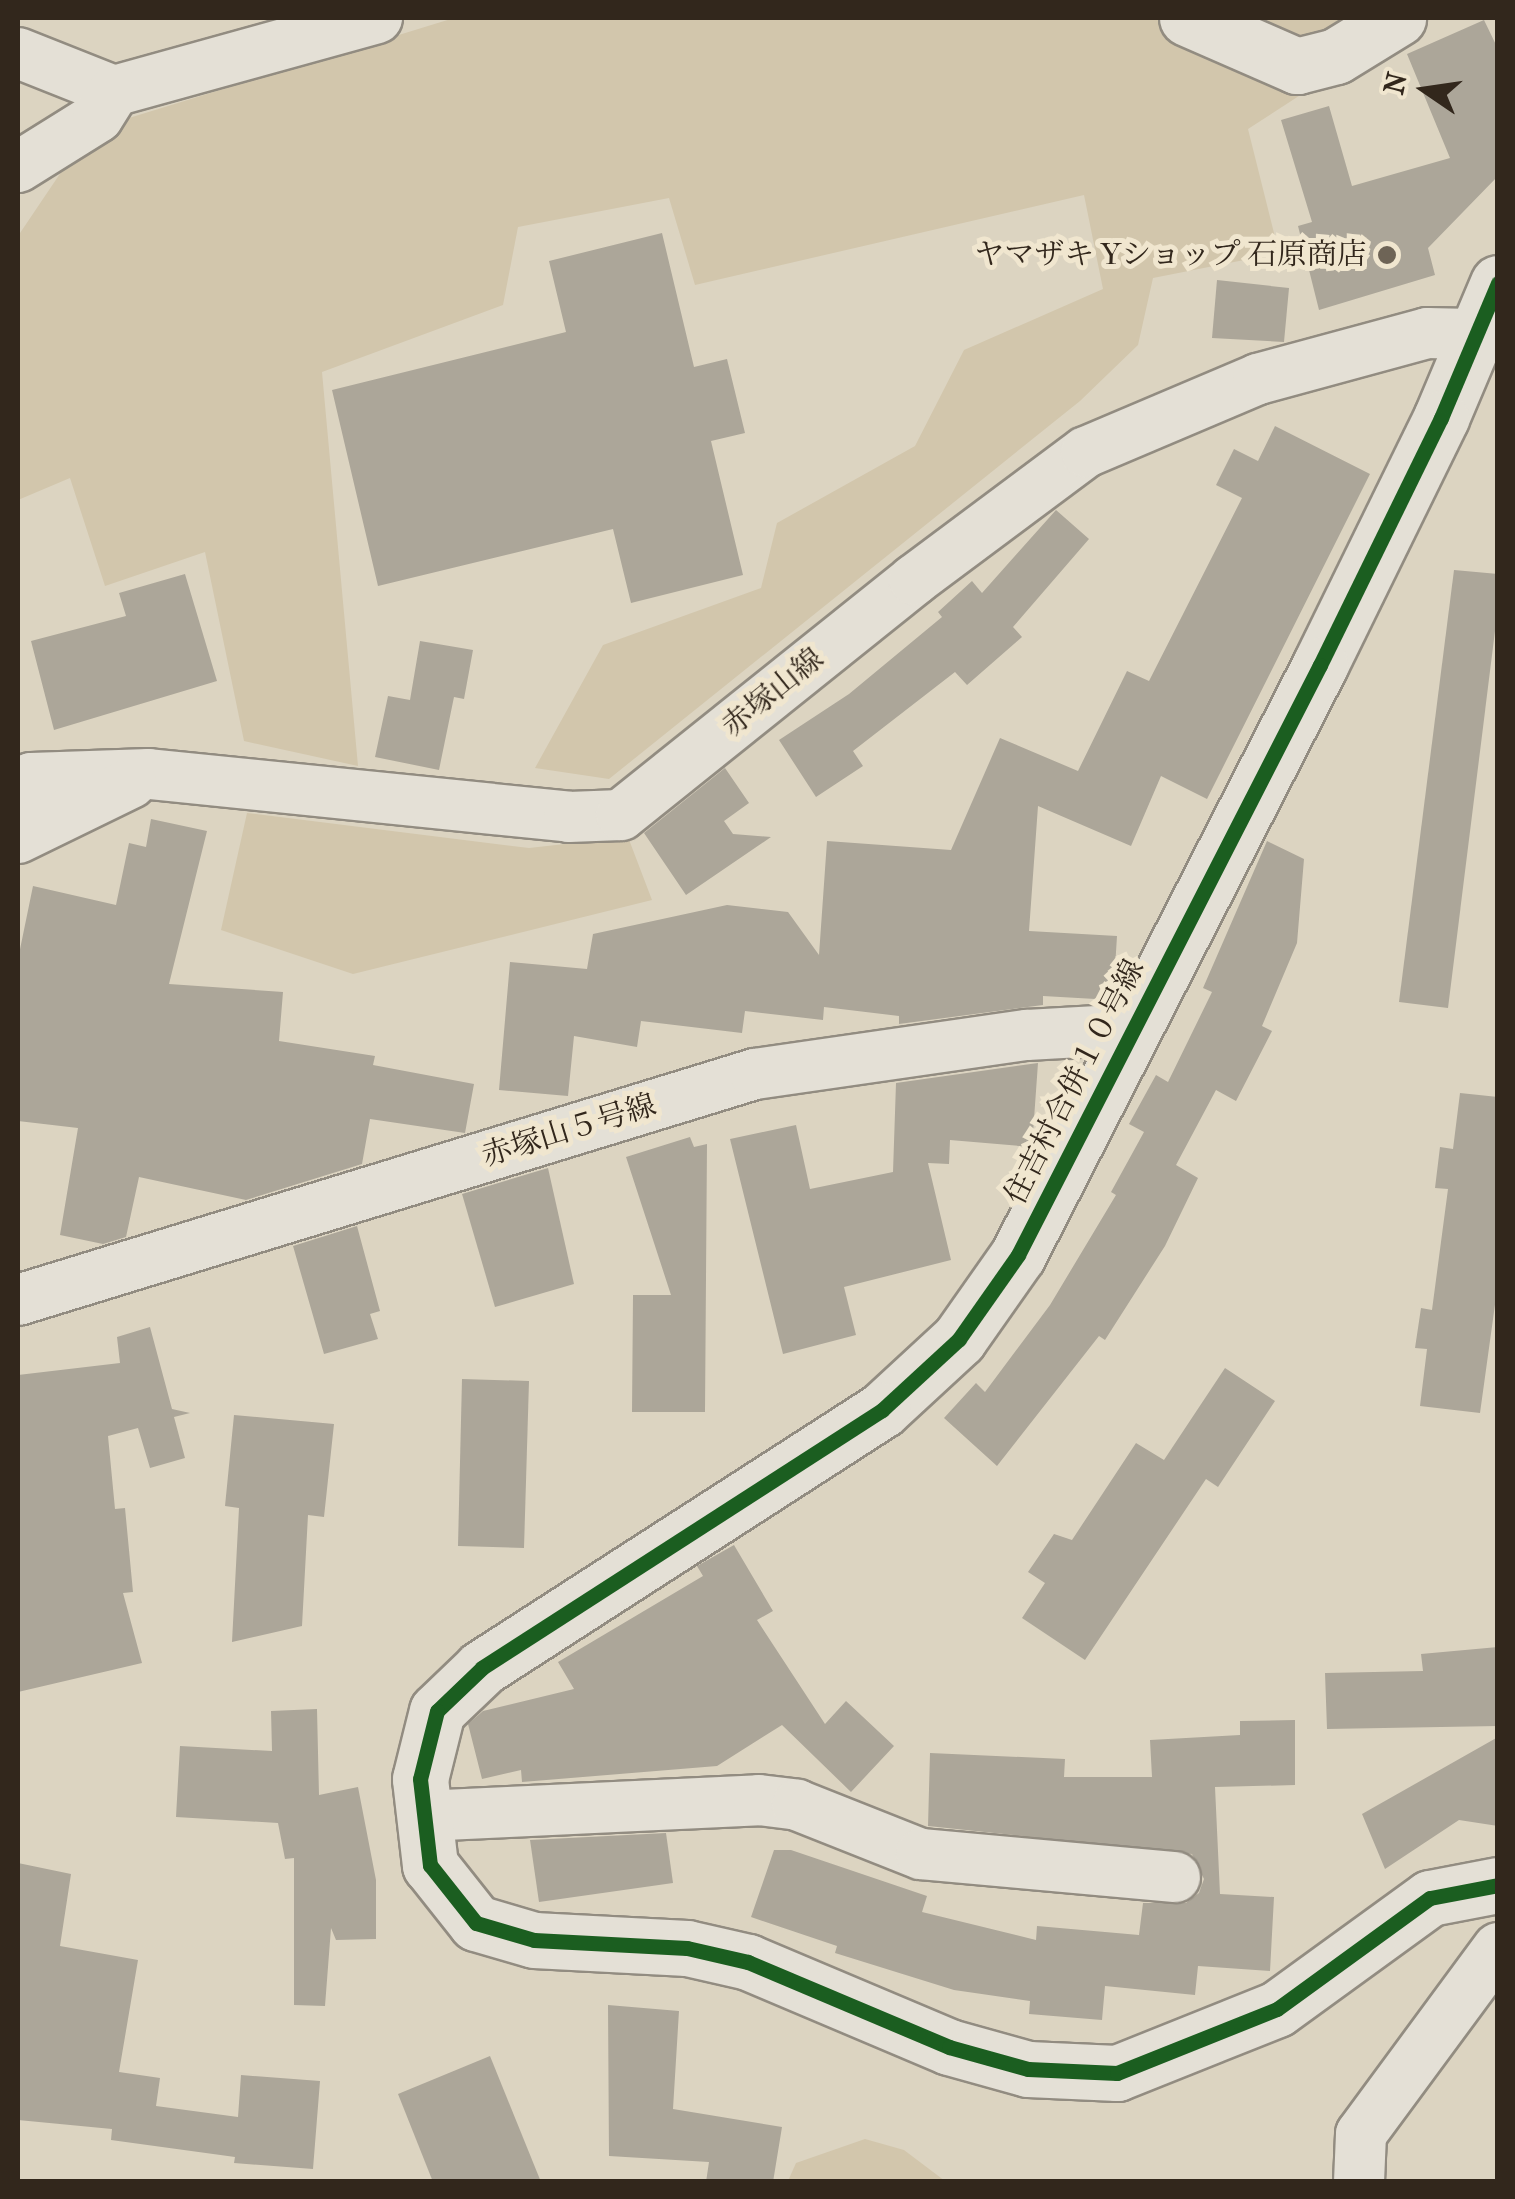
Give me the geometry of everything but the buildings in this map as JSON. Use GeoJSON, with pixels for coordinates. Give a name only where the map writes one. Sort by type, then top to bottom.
{"type":"FeatureCollection","features":[{"type":"Feature","properties":{"kind":"street"},"geometry":{"type":"LineString","coordinates":[[18,54],[114,90],[377,18]]}},
{"type":"Feature","properties":{"kind":"street"},"geometry":{"type":"LineString","coordinates":[[1187,18],[1296,66],[1336,56],[1398,18]]}},
{"type":"Feature","properties":{"kind":"street"},"geometry":{"type":"LineString","coordinates":[[18,167],[98,117],[114,90]]}},
{"type":"Feature","properties":{"kind":"street","name":"住吉村合併１０号線"},"geometry":{"type":"LineString","coordinates":[[424,1816],[420,1780],[437,1711],[482,1668],[882,1410],[959,1339],[1018,1255],[1432,436],[1472,334],[1498,283]]}},
{"type":"Feature","properties":{"kind":"street","name":"赤塚山線"},"geometry":{"type":"LineString","coordinates":[[18,785],[31,778],[149,774],[569,817],[622,815],[914,580],[1086,452],[1258,379],[1428,333],[1472,334]]}},
{"type":"Feature","properties":{"kind":"street"},"geometry":{"type":"LineString","coordinates":[[18,838],[149,774]]}},
{"type":"Feature","properties":{"kind":"street","name":"赤塚山５号線"},"geometry":{"type":"LineString","coordinates":[[18,1300],[755,1074],[1028,1035],[1134,1029]]}},
{"type":"Feature","properties":{"kind":"street"},"geometry":{"type":"LineString","coordinates":[[1174,1878],[921,1854],[797,1806],[760,1800],[424,1816],[430,1865],[476,1924],[534,1940],[687,1948],[748,1962],[949,2047],[1028,2069],[1117,2073],[1277,2009],[1430,1898],[1498,1885]]}},
{"type":"Feature","properties":{"kind":"street"},"geometry":{"type":"LineString","coordinates":[[1359,2182],[1361,2134],[1498,1948]]}},
{"type":"Feature","properties":{"kind":"shaded area"},"geometry":{"type":"Polygon","coordinates":[[[454,18],[1419,18],[1248,129],[1279,253],[1153,278],[1138,345],[1080,401],[609,779],[535,768],[603,645],[761,588],[777,523],[915,446],[964,350],[1103,289],[1084,195],[695,285],[669,198],[518,227],[503,305],[322,372],[358,766],[244,741],[205,552],[105,586],[70,478],[18,500],[18,236],[76,150],[129,118],[454,18]]]}},
{"type":"Feature","properties":{"kind":"shaded area"},"geometry":{"type":"Polygon","coordinates":[[[247,813],[529,848],[628,837],[652,900],[353,974],[221,930],[247,813]]]}},
{"type":"Feature","properties":{"kind":"shaded area"},"geometry":{"type":"Polygon","coordinates":[[[865,2139],[904,2150],[945,2181],[788,2181],[796,2163],[865,2139]]]}},
{"type":"Feature","properties":{"kind":"cycle path"},"geometry":{"type":"LineString","coordinates":[[1498,283],[1441,418],[1320,665],[1018,1255],[959,1339],[882,1410],[482,1668],[437,1711],[420,1779],[430,1865],[476,1923],[534,1940],[687,1948],[748,1962],[949,2047],[1028,2069],[1117,2073],[1277,2009],[1430,1898],[1498,1885]]}},
{"type":"Feature","properties":{"kind":"place","name":"ヤマザキ Yショップ 石原商店"},"geometry":{"type":"Point","coordinates":[1387,255]}}]}
